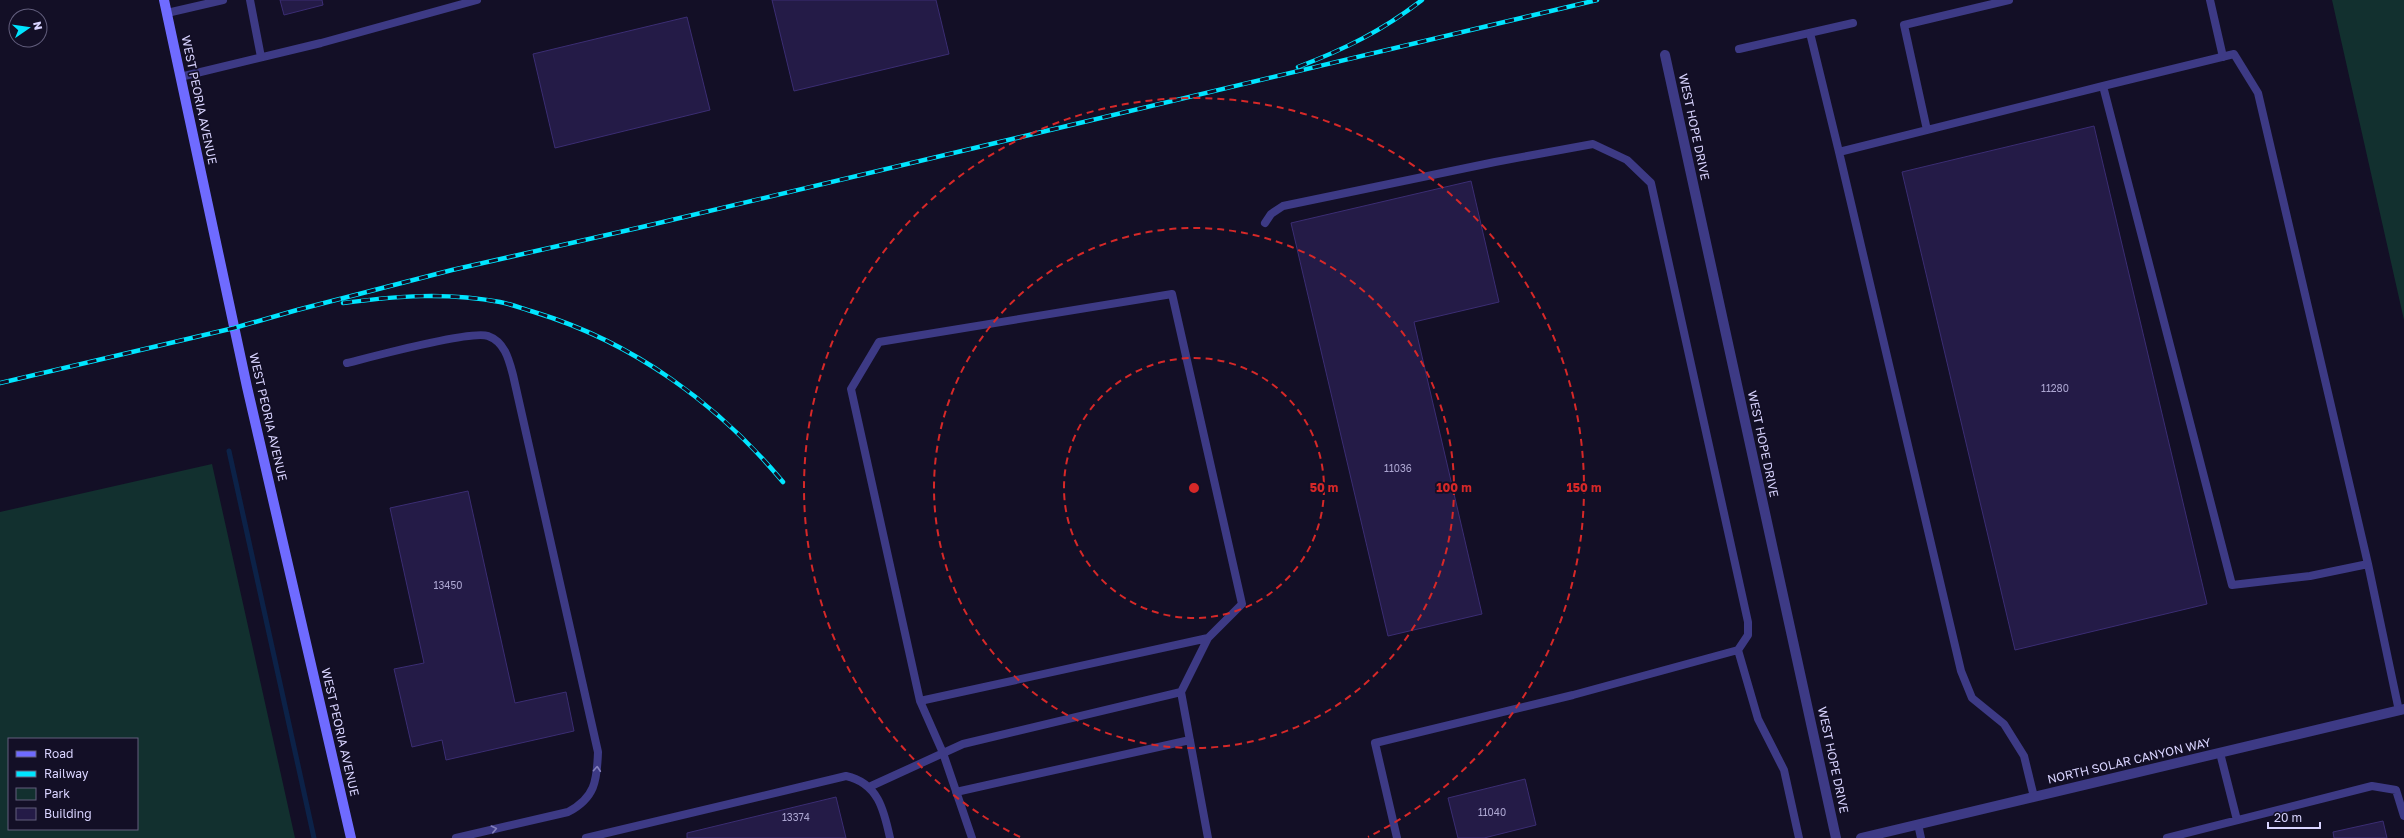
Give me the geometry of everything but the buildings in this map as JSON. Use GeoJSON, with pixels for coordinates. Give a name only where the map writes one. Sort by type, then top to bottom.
{"type":"FeatureCollection","features":[{"type":"Feature","properties":{"kind":"main road","name":"WEST PEORIA AVENUE"},"geometry":{"type":"LineString","coordinates":[[164,0],[249,395],[351,838]]}},
{"type":"Feature","properties":{"kind":"street","name":"WEST HOPE DRIVE"},"geometry":{"type":"LineString","coordinates":[[1665,55],[1836,838]]}},
{"type":"Feature","properties":{"kind":"street","name":"NORTH SOLAR CANYON WAY"},"geometry":{"type":"LineString","coordinates":[[1860,838],[2401,710]]}},
{"type":"Feature","properties":{"kind":"lane"},"geometry":{"type":"LineString","coordinates":[[167,13],[223,0]]}},
{"type":"Feature","properties":{"kind":"lane"},"geometry":{"type":"LineString","coordinates":[[250,0],[261,57]]}},
{"type":"Feature","properties":{"kind":"lane"},"geometry":{"type":"LineString","coordinates":[[180,77],[321,43],[477,0]]}},
{"type":"Feature","properties":{"kind":"lane"},"geometry":{"type":"LineString","coordinates":[[1927,130],[1904,24],[2010,0]]}},
{"type":"Feature","properties":{"kind":"lane"},"geometry":{"type":"LineString","coordinates":[[2210,0],[2223,56]]}},
{"type":"Feature","properties":{"kind":"lane"},"geometry":{"type":"LineString","coordinates":[[1739,49],[1853,23]]}},
{"type":"Feature","properties":{"kind":"lane"},"geometry":{"type":"LineString","coordinates":[[1810,33],[1961,671],[1972,698],[2004,724],[2024,756],[2034,797]]}},
{"type":"Feature","properties":{"kind":"lane"},"geometry":{"type":"LineString","coordinates":[[1839,152],[2234,54],[2258,93],[2401,710]]}},
{"type":"Feature","properties":{"kind":"lane"},"geometry":{"type":"LineString","coordinates":[[2103,86],[2232,585],[2310,576],[2368,564]]}},
{"type":"Feature","properties":{"kind":"lane"},"geometry":{"type":"LineString","coordinates":[[1265,223],[1271,214],[1283,206],[1495,162],[1593,144],[1627,160],[1651,183],[1748,622],[1748,634],[1738,650],[1573,695],[1375,743],[1397,838]]}},
{"type":"Feature","properties":{"kind":"lane"},"geometry":{"type":"LineString","coordinates":[[972,838],[943,753],[920,701],[851,389],[879,342],[1172,294],[1242,604],[1208,638],[1181,692],[1208,838]]}},
{"type":"Feature","properties":{"kind":"lane"},"geometry":{"type":"LineString","coordinates":[[347,363],[432,342],[487,335],[499,342],[509,357],[598,752],[597,774],[591,791],[583,804],[568,812],[456,838]]}},
{"type":"Feature","properties":{"kind":"lane"},"geometry":{"type":"LineString","coordinates":[[920,701],[1208,638]]}},
{"type":"Feature","properties":{"kind":"lane"},"geometry":{"type":"LineString","coordinates":[[1738,650],[1758,719],[1784,770],[1800,838]]}},
{"type":"Feature","properties":{"kind":"lane"},"geometry":{"type":"LineString","coordinates":[[869,787],[963,744],[1181,692]]}},
{"type":"Feature","properties":{"kind":"lane"},"geometry":{"type":"LineString","coordinates":[[956,792],[1190,740]]}},
{"type":"Feature","properties":{"kind":"lane"},"geometry":{"type":"LineString","coordinates":[[2220,753],[2237,820]]}},
{"type":"Feature","properties":{"kind":"lane"},"geometry":{"type":"LineString","coordinates":[[586,838],[846,776],[859,779],[869,787],[879,800],[890,838]]}},
{"type":"Feature","properties":{"kind":"lane"},"geometry":{"type":"LineString","coordinates":[[2167,838],[2372,786],[2396,790],[2404,816]]}},
{"type":"Feature","properties":{"kind":"lane"},"geometry":{"type":"LineString","coordinates":[[1918,824],[1921,838]]}},
{"type":"Feature","properties":{"kind":"green space"},"geometry":{"type":"Polygon","coordinates":[[[2332,0],[2404,0],[2404,320],[2332,0]]]}},
{"type":"Feature","properties":{"kind":"green space"},"geometry":{"type":"Polygon","coordinates":[[[212,464],[295,838],[0,838],[0,512],[212,464]]]}},
{"type":"Feature","properties":{"kind":"waterway"},"geometry":{"type":"LineString","coordinates":[[229,451],[314,838]]}},
{"type":"Feature","properties":{"kind":"railway"},"geometry":{"type":"LineString","coordinates":[[1298,67],[1332,53],[1378,30],[1422,0]]}},
{"type":"Feature","properties":{"kind":"railway"},"geometry":{"type":"LineString","coordinates":[[0,383],[234,328],[452,270],[642,227],[1597,0]]}},
{"type":"Feature","properties":{"kind":"railway"},"geometry":{"type":"LineString","coordinates":[[343,303],[383,298],[421,296],[460,297],[504,303],[570,325],[606,340],[639,358],[671,379],[702,402],[731,427],[783,482]]}}]}
